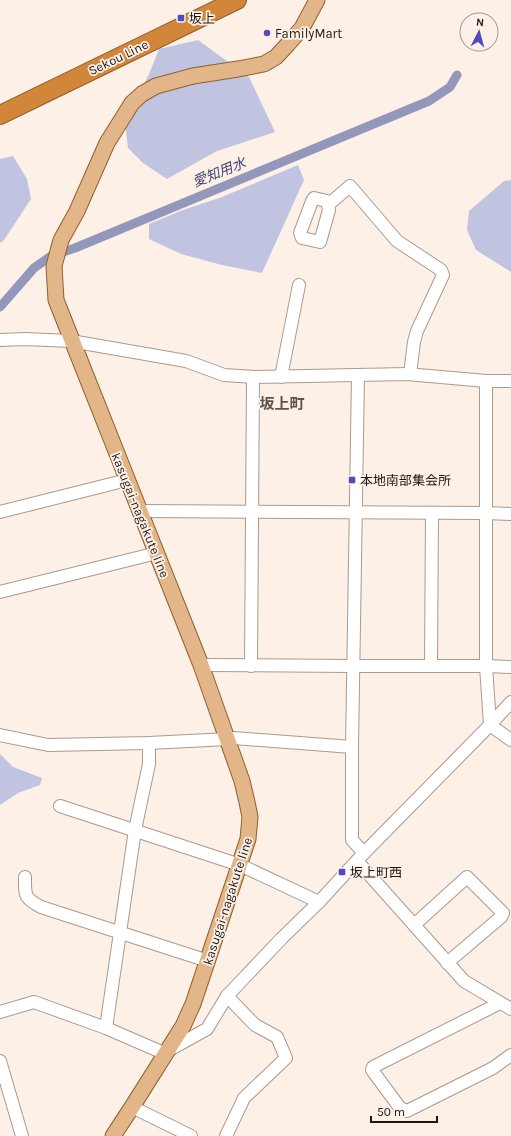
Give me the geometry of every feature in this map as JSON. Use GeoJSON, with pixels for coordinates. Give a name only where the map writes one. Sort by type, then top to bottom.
{"type":"FeatureCollection","features":[{"type":"Feature","properties":{"kind":"highway","name":"Sekou Line"},"geometry":{"type":"LineString","coordinates":[[0,115],[237,0]]}},
{"type":"Feature","properties":{"kind":"main road","name":"kasugai-nagakute line"},"geometry":{"type":"LineString","coordinates":[[113,1136],[183,1026],[193,1004],[240,866],[248,839],[250,817],[248,802],[242,781],[201,666],[56,300],[54,266],[61,240],[107,143],[132,104],[142,94],[156,86],[193,76],[264,64],[276,57],[302,28],[317,0]]}},
{"type":"Feature","properties":{"kind":"street"},"geometry":{"type":"LineString","coordinates":[[328,205],[350,186],[397,241],[441,270],[443,275],[417,331],[410,374]]}},
{"type":"Feature","properties":{"kind":"street"},"geometry":{"type":"LineString","coordinates":[[281,377],[299,285]]}},
{"type":"Feature","properties":{"kind":"street"},"geometry":{"type":"LineString","coordinates":[[0,340],[25,338],[71,341],[186,361],[224,375],[281,377],[410,374],[486,381],[511,381]]}},
{"type":"Feature","properties":{"kind":"street"},"geometry":{"type":"LineString","coordinates":[[358,375],[353,666],[352,840],[361,857],[414,925],[447,963],[464,981],[511,1009]]}},
{"type":"Feature","properties":{"kind":"street"},"geometry":{"type":"LineString","coordinates":[[251,666],[253,377]]}},
{"type":"Feature","properties":{"kind":"street"},"geometry":{"type":"LineString","coordinates":[[486,381],[486,666],[490,725]]}},
{"type":"Feature","properties":{"kind":"street"},"geometry":{"type":"LineString","coordinates":[[0,512],[127,480]]}},
{"type":"Feature","properties":{"kind":"street"},"geometry":{"type":"LineString","coordinates":[[140,511],[355,513],[432,512],[511,514]]}},
{"type":"Feature","properties":{"kind":"street"},"geometry":{"type":"LineString","coordinates":[[431,666],[432,512]]}},
{"type":"Feature","properties":{"kind":"street"},"geometry":{"type":"LineString","coordinates":[[0,592],[157,553]]}},
{"type":"Feature","properties":{"kind":"street"},"geometry":{"type":"LineString","coordinates":[[201,666],[511,667]]}},
{"type":"Feature","properties":{"kind":"street"},"geometry":{"type":"LineString","coordinates":[[0,1012],[34,1002],[167,1052],[207,1029],[227,996],[511,702]]}},
{"type":"Feature","properties":{"kind":"street"},"geometry":{"type":"LineString","coordinates":[[490,725],[511,740]]}},
{"type":"Feature","properties":{"kind":"street"},"geometry":{"type":"LineString","coordinates":[[0,735],[48,745],[149,743],[234,738],[352,748]]}},
{"type":"Feature","properties":{"kind":"street"},"geometry":{"type":"LineString","coordinates":[[106,1028],[135,830],[149,764],[149,743]]}},
{"type":"Feature","properties":{"kind":"street"},"geometry":{"type":"LineString","coordinates":[[60,806],[240,866],[319,902]]}},
{"type":"Feature","properties":{"kind":"street"},"geometry":{"type":"LineString","coordinates":[[25,877],[26,896],[30,902],[41,908],[208,961]]}},
{"type":"Feature","properties":{"kind":"street"},"geometry":{"type":"LineString","coordinates":[[414,925],[467,877],[503,913],[501,917],[447,963]]}},
{"type":"Feature","properties":{"kind":"street"},"geometry":{"type":"LineString","coordinates":[[226,1136],[244,1098],[286,1058],[278,1037],[255,1025],[227,996]]}},
{"type":"Feature","properties":{"kind":"street"},"geometry":{"type":"LineString","coordinates":[[500,1003],[373,1067],[372,1070],[400,1108],[407,1111],[493,1068],[511,1055]]}},
{"type":"Feature","properties":{"kind":"street"},"geometry":{"type":"LineString","coordinates":[[0,1061],[22,1136]]}},
{"type":"Feature","properties":{"kind":"street"},"geometry":{"type":"LineString","coordinates":[[132,1107],[190,1136]]}},
{"type":"Feature","properties":{"kind":"shaded area"},"geometry":{"type":"Polygon","coordinates":[[[198,40],[249,77],[275,132],[217,151],[167,179],[143,163],[128,148],[125,123],[149,74],[159,49],[198,40]]]}},
{"type":"Feature","properties":{"kind":"shaded area"},"geometry":{"type":"Polygon","coordinates":[[[13,156],[27,179],[31,199],[4,240],[0,243],[0,159],[13,156]]]}},
{"type":"Feature","properties":{"kind":"shaded area"},"geometry":{"type":"Polygon","coordinates":[[[298,165],[304,180],[262,273],[222,265],[181,254],[149,239],[149,224],[183,210],[222,197],[298,165]]]}},
{"type":"Feature","properties":{"kind":"shaded area"},"geometry":{"type":"Polygon","coordinates":[[[511,180],[511,272],[476,250],[467,230],[469,211],[504,181],[511,180]]]}},
{"type":"Feature","properties":{"kind":"shaded area"},"geometry":{"type":"Polygon","coordinates":[[[0,754],[13,767],[42,778],[40,785],[18,793],[0,805],[0,754]]]}},
{"type":"Feature","properties":{"kind":"waterway","name":"愛知用水"},"geometry":{"type":"LineString","coordinates":[[0,307],[34,268],[51,256],[75,248],[429,101],[450,87],[457,75]]}},
{"type":"Feature","properties":{"kind":"place","name":"坂上"},"geometry":{"type":"Point","coordinates":[181,18]}},
{"type":"Feature","properties":{"kind":"place","name":"FamilyMart"},"geometry":{"type":"Point","coordinates":[267,33]}},
{"type":"Feature","properties":{"kind":"place","name":"本地南部集会所"},"geometry":{"type":"Point","coordinates":[352,480]}},
{"type":"Feature","properties":{"kind":"place","name":"坂上町西"},"geometry":{"type":"Point","coordinates":[342,872]}},
{"type":"Feature","properties":{"kind":"district","name":"坂上町"},"geometry":{"type":"Point","coordinates":[282,404]}}]}
